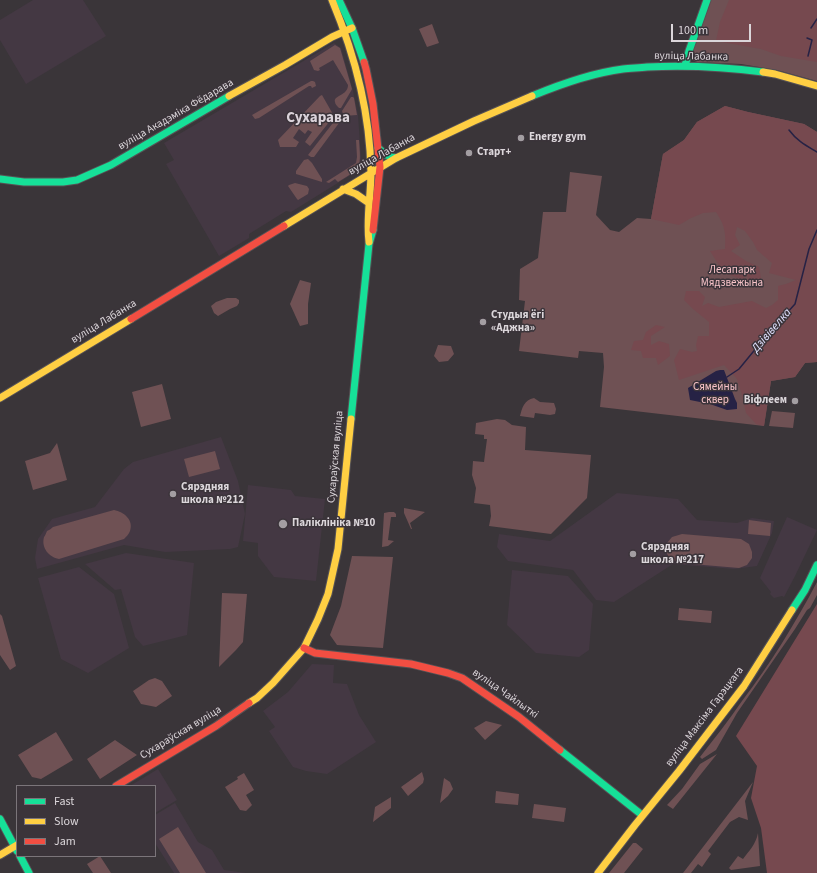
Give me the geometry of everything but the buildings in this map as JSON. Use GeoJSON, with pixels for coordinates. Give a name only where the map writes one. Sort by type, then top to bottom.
{"type":"FeatureCollection","features":[{"type":"Feature","properties":{"kind":"main road","name":"Сухараўская вуліца"},"geometry":{"type":"LineString","coordinates":[[332,0],[357,70],[368,130],[371,173],[367,231],[369,244]]}},
{"type":"Feature","properties":{"kind":"main road","name":"Сухараўская вуліца"},"geometry":{"type":"LineString","coordinates":[[118,785],[216,726],[257,698],[273,683],[304,648],[326,602],[338,549],[369,244],[374,226],[380,167],[371,90],[366,69],[352,28],[339,0]]}},
{"type":"Feature","properties":{"kind":"main road"},"geometry":{"type":"LineString","coordinates":[[685,66],[707,0]]}},
{"type":"Feature","properties":{"kind":"main road","name":"вуліца Акадэміка Фёдарава"},"geometry":{"type":"LineString","coordinates":[[0,179],[24,182],[63,182],[77,180],[111,166],[204,110],[332,37],[352,28]]}},
{"type":"Feature","properties":{"kind":"main road","name":"вуліца Лабанка"},"geometry":{"type":"LineString","coordinates":[[0,398],[380,167],[396,158],[498,111],[545,91],[589,76],[623,69],[685,66],[738,69],[775,74],[817,86]]}},
{"type":"Feature","properties":{"kind":"main road"},"geometry":{"type":"LineString","coordinates":[[378,146],[380,151],[386,156],[396,158]]}},
{"type":"Feature","properties":{"kind":"main road"},"geometry":{"type":"LineString","coordinates":[[343,189],[356,194],[369,202]]}},
{"type":"Feature","properties":{"kind":"main road","name":"вуліца Максіма Гарэцкага"},"geometry":{"type":"LineString","coordinates":[[598,873],[744,686],[805,590],[817,565]]}},
{"type":"Feature","properties":{"kind":"main road","name":"вуліца Чайлыткі"},"geometry":{"type":"LineString","coordinates":[[304,648],[315,653],[411,664],[462,678],[519,717],[642,815]]}},
{"type":"Feature","properties":{"kind":"main road"},"geometry":{"type":"LineString","coordinates":[[0,819],[16,847],[0,855]]}},
{"type":"Feature","properties":{"kind":"main road"},"geometry":{"type":"LineString","coordinates":[[21,857],[29,873]]}},
{"type":"Feature","properties":{"kind":"shaded area"},"geometry":{"type":"Polygon","coordinates":[[[33,0],[83,0],[106,36],[26,84],[0,40],[0,20],[33,0]]]}},
{"type":"Feature","properties":{"kind":"shaded area"},"geometry":{"type":"Polygon","coordinates":[[[729,0],[817,0],[817,62],[781,56],[761,49],[716,41],[720,22],[729,0]]]}},
{"type":"Feature","properties":{"kind":"shaded area"},"geometry":{"type":"Polygon","coordinates":[[[334,43],[341,48],[358,115],[361,158],[359,167],[356,172],[291,212],[286,211],[249,234],[249,238],[219,256],[166,164],[174,160],[164,143],[334,43]]]}},
{"type":"Feature","properties":{"kind":"shaded area","name":"Лесапарк Мядзвежына"},"geometry":{"type":"Polygon","coordinates":[[[725,106],[804,124],[817,132],[817,362],[805,363],[795,377],[771,381],[764,426],[756,424],[746,413],[737,379],[724,365],[679,380],[674,360],[680,349],[692,352],[697,351],[696,345],[698,336],[709,336],[709,322],[684,300],[686,291],[699,291],[705,297],[702,306],[708,303],[719,307],[752,301],[766,308],[778,300],[778,286],[796,280],[769,273],[772,263],[757,250],[745,231],[737,227],[735,235],[740,245],[731,251],[746,261],[759,267],[761,278],[747,285],[748,276],[741,279],[724,273],[710,251],[725,249],[724,229],[716,212],[703,213],[679,225],[651,219],[663,154],[684,140],[697,122],[725,106]]]}},
{"type":"Feature","properties":{"kind":"shaded area"},"geometry":{"type":"Polygon","coordinates":[[[656,325],[665,327],[651,336],[651,345],[659,341],[669,344],[670,356],[658,365],[656,358],[643,358],[641,351],[631,350],[634,341],[643,340],[646,332],[656,325]]]}},
{"type":"Feature","properties":{"kind":"shaded area"},"geometry":{"type":"Polygon","coordinates":[[[720,370],[724,370],[737,403],[737,409],[727,410],[710,404],[690,400],[688,388],[720,370]]]}},
{"type":"Feature","properties":{"kind":"shaded area","name":"Сярэдняя школа №212"},"geometry":{"type":"Polygon","coordinates":[[[221,437],[238,481],[245,514],[238,547],[230,549],[165,552],[124,545],[37,569],[35,558],[38,539],[52,519],[95,507],[124,469],[133,462],[221,437]]]}},
{"type":"Feature","properties":{"kind":"shaded area","name":"Паліклініка №10"},"geometry":{"type":"Polygon","coordinates":[[[248,485],[291,490],[295,496],[325,499],[316,581],[274,577],[258,556],[258,543],[243,541],[248,485]]]}},
{"type":"Feature","properties":{"kind":"shaded area","name":"Сярэдняя школа №217"},"geometry":{"type":"Polygon","coordinates":[[[617,493],[678,499],[697,520],[737,523],[752,518],[774,521],[772,533],[757,566],[734,569],[673,564],[614,602],[596,600],[573,570],[508,561],[497,547],[499,534],[550,541],[617,493]]]}},
{"type":"Feature","properties":{"kind":"shaded area"},"geometry":{"type":"Polygon","coordinates":[[[787,517],[817,530],[784,597],[774,598],[760,578],[787,517]]]}},
{"type":"Feature","properties":{"kind":"shaded area"},"geometry":{"type":"Polygon","coordinates":[[[126,553],[194,563],[187,635],[143,646],[135,637],[121,589],[115,590],[85,564],[126,553]]]}},
{"type":"Feature","properties":{"kind":"shaded area"},"geometry":{"type":"Polygon","coordinates":[[[79,567],[114,594],[129,648],[88,673],[61,659],[38,578],[79,567]]]}},
{"type":"Feature","properties":{"kind":"shaded area"},"geometry":{"type":"Polygon","coordinates":[[[512,570],[568,576],[593,604],[589,650],[579,657],[536,653],[507,625],[512,570]]]}},
{"type":"Feature","properties":{"kind":"shaded area"},"geometry":{"type":"Polygon","coordinates":[[[817,604],[817,873],[767,873],[761,828],[751,798],[757,766],[736,736],[817,604]]]}},
{"type":"Feature","properties":{"kind":"shaded area"},"geometry":{"type":"Polygon","coordinates":[[[312,664],[334,665],[333,683],[347,684],[359,715],[376,742],[327,774],[306,771],[293,767],[269,731],[275,727],[263,711],[288,692],[312,664]]]}},
{"type":"Feature","properties":{"kind":"shaded area"},"geometry":{"type":"Polygon","coordinates":[[[158,769],[177,800],[156,812],[156,785],[132,785],[158,769]]]}},
{"type":"Feature","properties":{"kind":"shaded area"},"geometry":{"type":"Polygon","coordinates":[[[175,803],[198,842],[212,850],[224,870],[246,873],[174,873],[156,845],[156,814],[175,803]]]}},
{"type":"Feature","properties":{"kind":"green space"},"geometry":{"type":"Polygon","coordinates":[[[710,0],[817,0],[817,81],[777,70],[741,64],[697,62],[692,60],[690,58],[710,0]]]}},
{"type":"Feature","properties":{"kind":"green space"},"geometry":{"type":"Polygon","coordinates":[[[432,24],[439,43],[427,47],[419,29],[432,24]]]}},
{"type":"Feature","properties":{"kind":"green space"},"geometry":{"type":"Polygon","coordinates":[[[335,45],[340,48],[352,89],[341,108],[336,105],[335,100],[346,91],[348,85],[333,60],[319,68],[320,70],[318,71],[314,70],[310,61],[335,45]]]}},
{"type":"Feature","properties":{"kind":"green space"},"geometry":{"type":"Polygon","coordinates":[[[311,81],[315,82],[316,86],[312,88],[309,86],[259,118],[255,119],[252,115],[311,81]]]}},
{"type":"Feature","properties":{"kind":"green space"},"geometry":{"type":"Polygon","coordinates":[[[322,95],[334,116],[310,146],[305,142],[312,132],[308,130],[305,134],[299,129],[293,138],[299,142],[296,147],[280,147],[278,140],[322,95]]]}},
{"type":"Feature","properties":{"kind":"green space"},"geometry":{"type":"Polygon","coordinates":[[[351,97],[354,98],[357,115],[344,116],[342,111],[351,97]]]}},
{"type":"Feature","properties":{"kind":"green space","name":"Лесапарк Мядзвежына"},"geometry":{"type":"Polygon","coordinates":[[[725,106],[804,124],[817,132],[817,362],[805,363],[795,377],[771,381],[764,426],[600,407],[604,367],[603,353],[579,351],[578,358],[519,351],[525,301],[519,300],[520,269],[538,258],[543,212],[566,212],[570,172],[602,176],[596,215],[610,230],[619,232],[637,218],[651,219],[663,154],[684,140],[697,122],[725,106]]]}},
{"type":"Feature","properties":{"kind":"green space"},"geometry":{"type":"Polygon","coordinates":[[[336,119],[339,123],[314,157],[308,155],[336,119]]]}},
{"type":"Feature","properties":{"kind":"green space"},"geometry":{"type":"Polygon","coordinates":[[[356,140],[359,140],[360,162],[356,170],[338,182],[335,179],[329,183],[326,182],[356,163],[356,140]]]}},
{"type":"Feature","properties":{"kind":"green space"},"geometry":{"type":"Polygon","coordinates":[[[308,159],[322,179],[322,182],[296,174],[296,171],[304,160],[308,159]]]}},
{"type":"Feature","properties":{"kind":"green space"},"geometry":{"type":"Polygon","coordinates":[[[295,183],[307,186],[309,189],[308,194],[298,200],[288,186],[295,183]]]}},
{"type":"Feature","properties":{"kind":"green space"},"geometry":{"type":"Polygon","coordinates":[[[300,280],[311,283],[308,304],[308,324],[300,326],[290,304],[300,280]]]}},
{"type":"Feature","properties":{"kind":"green space"},"geometry":{"type":"Polygon","coordinates":[[[227,298],[236,298],[239,300],[239,303],[237,306],[218,316],[214,313],[211,306],[216,302],[227,298]]]}},
{"type":"Feature","properties":{"kind":"green space"},"geometry":{"type":"Polygon","coordinates":[[[438,345],[451,346],[454,354],[448,361],[439,362],[434,356],[438,345]]]}},
{"type":"Feature","properties":{"kind":"green space"},"geometry":{"type":"Polygon","coordinates":[[[162,384],[171,419],[141,427],[132,392],[162,384]]]}},
{"type":"Feature","properties":{"kind":"green space"},"geometry":{"type":"Polygon","coordinates":[[[534,398],[540,402],[554,403],[556,409],[555,414],[550,415],[535,413],[534,418],[520,416],[526,402],[534,398]]]}},
{"type":"Feature","properties":{"kind":"green space"},"geometry":{"type":"Polygon","coordinates":[[[772,411],[795,413],[793,428],[769,426],[772,411]]]}},
{"type":"Feature","properties":{"kind":"green space"},"geometry":{"type":"Polygon","coordinates":[[[497,419],[505,420],[512,425],[526,427],[525,450],[591,455],[587,498],[551,534],[489,526],[491,516],[490,505],[474,503],[476,488],[472,475],[473,461],[484,462],[487,439],[484,439],[484,435],[475,434],[476,423],[497,419]]]}},
{"type":"Feature","properties":{"kind":"green space"},"geometry":{"type":"Polygon","coordinates":[[[57,443],[67,480],[33,490],[25,461],[50,453],[57,443]]]}},
{"type":"Feature","properties":{"kind":"green space"},"geometry":{"type":"Polygon","coordinates":[[[215,451],[220,469],[189,477],[184,459],[215,451]]]}},
{"type":"Feature","properties":{"kind":"green space"},"geometry":{"type":"Polygon","coordinates":[[[404,508],[425,512],[410,523],[412,529],[404,513],[404,508]]]}},
{"type":"Feature","properties":{"kind":"green space"},"geometry":{"type":"Polygon","coordinates":[[[114,510],[125,515],[131,523],[130,532],[124,539],[59,559],[49,554],[45,548],[43,541],[44,537],[47,531],[53,527],[114,510]]]}},
{"type":"Feature","properties":{"kind":"green space"},"geometry":{"type":"Polygon","coordinates":[[[394,512],[396,514],[396,517],[391,517],[388,540],[394,541],[388,546],[382,547],[384,513],[394,512]]]}},
{"type":"Feature","properties":{"kind":"green space"},"geometry":{"type":"Polygon","coordinates":[[[749,520],[771,523],[770,536],[748,534],[749,520]]]}},
{"type":"Feature","properties":{"kind":"green space"},"geometry":{"type":"Polygon","coordinates":[[[682,534],[741,539],[749,544],[752,552],[752,558],[747,565],[739,568],[680,563],[670,559],[666,552],[667,543],[672,537],[682,534]]]}},
{"type":"Feature","properties":{"kind":"green space"},"geometry":{"type":"Polygon","coordinates":[[[352,556],[393,557],[383,648],[337,645],[330,635],[341,606],[352,556]]]}},
{"type":"Feature","properties":{"kind":"green space"},"geometry":{"type":"Polygon","coordinates":[[[817,582],[817,595],[810,608],[807,610],[737,713],[716,750],[702,759],[700,757],[772,658],[817,582]]]}},
{"type":"Feature","properties":{"kind":"green space"},"geometry":{"type":"Polygon","coordinates":[[[222,593],[247,594],[243,642],[219,667],[222,593]]]}},
{"type":"Feature","properties":{"kind":"green space"},"geometry":{"type":"Polygon","coordinates":[[[679,608],[712,611],[711,623],[678,620],[679,608]]]}},
{"type":"Feature","properties":{"kind":"green space"},"geometry":{"type":"Polygon","coordinates":[[[0,614],[2,616],[16,666],[10,670],[0,655],[0,614]]]}},
{"type":"Feature","properties":{"kind":"green space"},"geometry":{"type":"Polygon","coordinates":[[[155,678],[162,681],[172,696],[156,707],[141,704],[133,691],[149,680],[155,678]]]}},
{"type":"Feature","properties":{"kind":"green space"},"geometry":{"type":"Polygon","coordinates":[[[486,721],[502,725],[485,740],[474,728],[486,721]]]}},
{"type":"Feature","properties":{"kind":"green space"},"geometry":{"type":"Polygon","coordinates":[[[56,732],[73,760],[41,779],[32,777],[18,755],[56,732]]]}},
{"type":"Feature","properties":{"kind":"green space"},"geometry":{"type":"Polygon","coordinates":[[[115,740],[137,755],[100,779],[87,759],[115,740]]]}},
{"type":"Feature","properties":{"kind":"green space"},"geometry":{"type":"Polygon","coordinates":[[[717,754],[673,809],[667,805],[682,789],[700,764],[717,754]]]}},
{"type":"Feature","properties":{"kind":"green space"},"geometry":{"type":"Polygon","coordinates":[[[422,772],[424,779],[423,783],[408,796],[401,787],[422,772]]]}},
{"type":"Feature","properties":{"kind":"green space"},"geometry":{"type":"Polygon","coordinates":[[[244,773],[254,790],[246,795],[252,805],[246,811],[240,810],[225,787],[238,779],[237,777],[244,773]]]}},
{"type":"Feature","properties":{"kind":"green space"},"geometry":{"type":"Polygon","coordinates":[[[444,778],[450,782],[453,789],[440,803],[444,778]]]}},
{"type":"Feature","properties":{"kind":"green space"},"geometry":{"type":"Polygon","coordinates":[[[753,782],[745,801],[748,820],[739,817],[730,822],[708,851],[711,854],[702,867],[698,864],[691,873],[683,873],[753,782]]]}},
{"type":"Feature","properties":{"kind":"green space"},"geometry":{"type":"Polygon","coordinates":[[[496,791],[519,794],[518,805],[495,803],[496,791]]]}},
{"type":"Feature","properties":{"kind":"green space"},"geometry":{"type":"Polygon","coordinates":[[[391,797],[391,808],[373,822],[375,807],[391,797]]]}},
{"type":"Feature","properties":{"kind":"green space"},"geometry":{"type":"Polygon","coordinates":[[[534,804],[566,808],[564,822],[532,818],[534,804]]]}},
{"type":"Feature","properties":{"kind":"green space"},"geometry":{"type":"Polygon","coordinates":[[[178,827],[206,873],[180,873],[159,839],[178,827]]]}},
{"type":"Feature","properties":{"kind":"green space"},"geometry":{"type":"Polygon","coordinates":[[[758,833],[760,866],[731,870],[729,868],[738,856],[743,859],[750,850],[756,841],[758,833]]]}},
{"type":"Feature","properties":{"kind":"green space"},"geometry":{"type":"Polygon","coordinates":[[[633,843],[636,843],[643,849],[624,873],[609,873],[633,843]]]}},
{"type":"Feature","properties":{"kind":"green space"},"geometry":{"type":"Polygon","coordinates":[[[101,857],[111,873],[93,873],[87,864],[101,857]]]}},
{"type":"Feature","properties":{"kind":"waterway","name":"Дзівівелка"},"geometry":{"type":"LineString","coordinates":[[811,28],[817,19]]}},
{"type":"Feature","properties":{"kind":"waterway","name":"Дзівівелка"},"geometry":{"type":"LineString","coordinates":[[807,38],[812,40],[808,56]]}},
{"type":"Feature","properties":{"kind":"waterway","name":"Дзівівелка"},"geometry":{"type":"LineString","coordinates":[[789,130],[799,140],[817,152]]}},
{"type":"Feature","properties":{"kind":"waterway","name":"Дзівівелка"},"geometry":{"type":"LineString","coordinates":[[727,377],[739,369],[795,304],[809,249],[817,230]]}},
{"type":"Feature","properties":{"kind":"traffic: fast"},"geometry":{"type":"LineString","coordinates":[[339,0],[352,28],[364,62]]}},
{"type":"Feature","properties":{"kind":"traffic: fast"},"geometry":{"type":"LineString","coordinates":[[685,66],[707,0]]}},
{"type":"Feature","properties":{"kind":"traffic: fast"},"geometry":{"type":"LineString","coordinates":[[532,96],[588,76],[626,69],[662,66],[691,66],[763,72]]}},
{"type":"Feature","properties":{"kind":"traffic: fast"},"geometry":{"type":"LineString","coordinates":[[0,179],[24,182],[63,182],[77,180],[111,165],[229,96]]}},
{"type":"Feature","properties":{"kind":"traffic: fast"},"geometry":{"type":"LineString","coordinates":[[378,148],[386,155],[396,158]]}},
{"type":"Feature","properties":{"kind":"traffic: fast"},"geometry":{"type":"LineString","coordinates":[[351,419],[369,244],[373,230]]}},
{"type":"Feature","properties":{"kind":"traffic: fast"},"geometry":{"type":"LineString","coordinates":[[792,610],[805,590],[817,565]]}},
{"type":"Feature","properties":{"kind":"traffic: fast"},"geometry":{"type":"LineString","coordinates":[[560,750],[642,815]]}},
{"type":"Feature","properties":{"kind":"traffic: fast"},"geometry":{"type":"LineString","coordinates":[[0,819],[16,849]]}},
{"type":"Feature","properties":{"kind":"traffic: fast"},"geometry":{"type":"LineString","coordinates":[[21,857],[29,873]]}},
{"type":"Feature","properties":{"kind":"traffic: slow"},"geometry":{"type":"LineString","coordinates":[[332,0],[348,42],[360,84],[368,128],[371,172],[368,224],[369,242]]}},
{"type":"Feature","properties":{"kind":"traffic: slow"},"geometry":{"type":"LineString","coordinates":[[229,96],[332,37],[352,28]]}},
{"type":"Feature","properties":{"kind":"traffic: slow"},"geometry":{"type":"LineString","coordinates":[[763,72],[817,86]]}},
{"type":"Feature","properties":{"kind":"traffic: slow"},"geometry":{"type":"LineString","coordinates":[[284,226],[396,158],[474,121],[532,96]]}},
{"type":"Feature","properties":{"kind":"traffic: slow"},"geometry":{"type":"LineString","coordinates":[[343,189],[356,194],[369,203]]}},
{"type":"Feature","properties":{"kind":"traffic: slow"},"geometry":{"type":"LineString","coordinates":[[0,398],[131,319]]}},
{"type":"Feature","properties":{"kind":"traffic: slow"},"geometry":{"type":"LineString","coordinates":[[249,703],[257,698],[273,683],[304,648],[328,594],[338,549],[351,419]]}},
{"type":"Feature","properties":{"kind":"traffic: slow"},"geometry":{"type":"LineString","coordinates":[[598,873],[744,686],[792,610]]}},
{"type":"Feature","properties":{"kind":"traffic: slow"},"geometry":{"type":"LineString","coordinates":[[0,855],[16,846]]}},
{"type":"Feature","properties":{"kind":"traffic: jam"},"geometry":{"type":"LineString","coordinates":[[364,62],[373,104],[380,167],[373,230]]}},
{"type":"Feature","properties":{"kind":"traffic: jam"},"geometry":{"type":"LineString","coordinates":[[131,319],[284,226]]}},
{"type":"Feature","properties":{"kind":"traffic: jam"},"geometry":{"type":"LineString","coordinates":[[304,648],[315,653],[411,664],[462,678],[519,717],[560,750]]}},
{"type":"Feature","properties":{"kind":"traffic: jam"},"geometry":{"type":"LineString","coordinates":[[118,785],[216,726],[249,703]]}},
{"type":"Feature","properties":{"kind":"place","name":"Energy gym"},"geometry":{"type":"Point","coordinates":[521,138]}},
{"type":"Feature","properties":{"kind":"place","name":"Старт+"},"geometry":{"type":"Point","coordinates":[469,153]}},
{"type":"Feature","properties":{"kind":"place","name":"Студыя ёгі «Аджна»"},"geometry":{"type":"Point","coordinates":[483,322]}},
{"type":"Feature","properties":{"kind":"place","name":"Віфлеем"},"geometry":{"type":"Point","coordinates":[795,401]}},
{"type":"Feature","properties":{"kind":"place","name":"Сярэдняя школа №212"},"geometry":{"type":"Point","coordinates":[173,494]}},
{"type":"Feature","properties":{"kind":"place","name":"Паліклініка №10"},"geometry":{"type":"Point","coordinates":[283,524]}},
{"type":"Feature","properties":{"kind":"place","name":"Сярэдняя школа №217"},"geometry":{"type":"Point","coordinates":[633,554]}},
{"type":"Feature","properties":{"kind":"district","name":"Сухарава"},"geometry":{"type":"Point","coordinates":[318,119]}},
{"type":"Feature","properties":{"kind":"park label","name":"Сямейны сквер"},"geometry":{"type":"Point","coordinates":[715,394]}}]}
